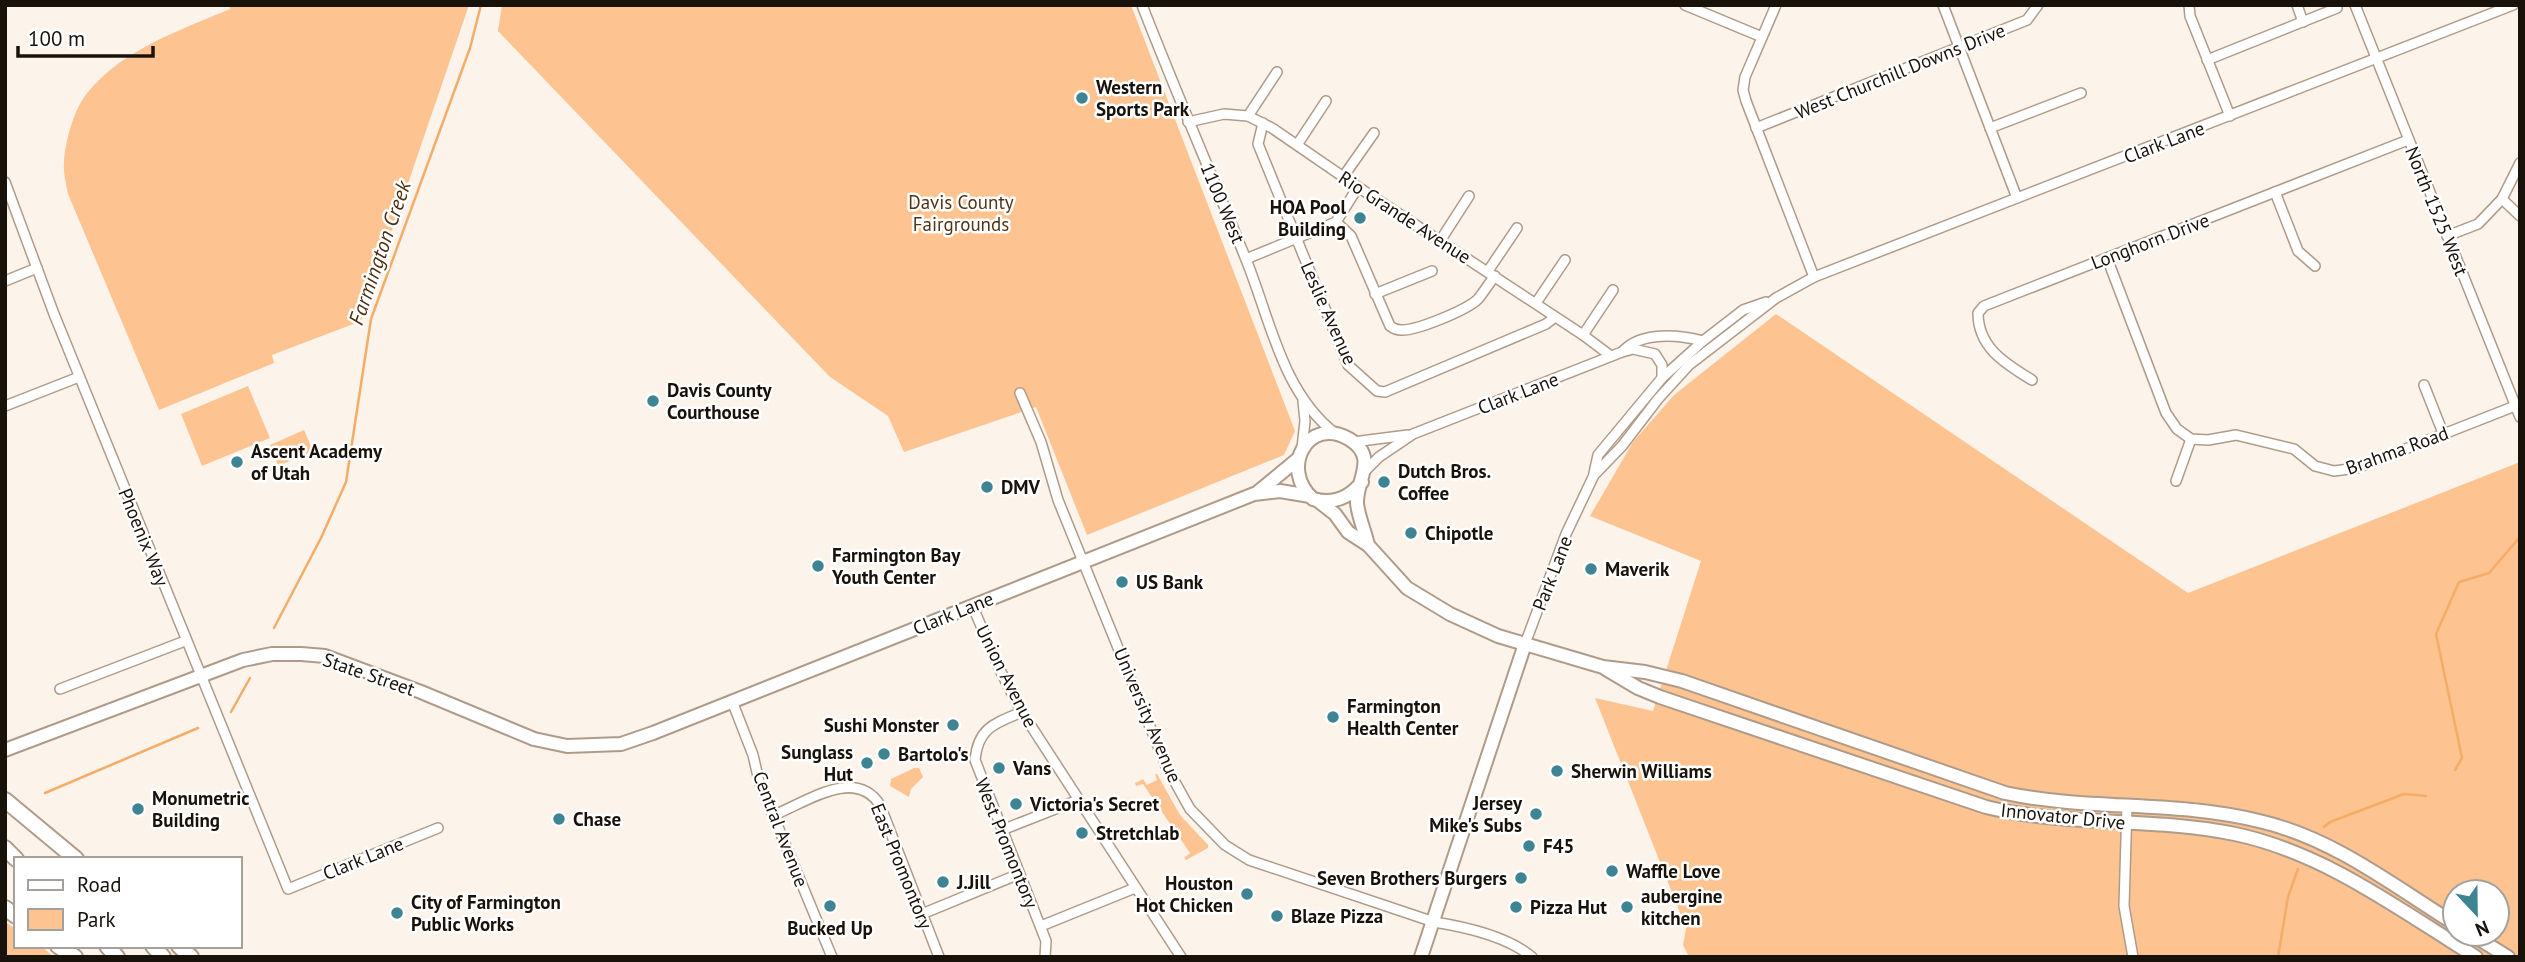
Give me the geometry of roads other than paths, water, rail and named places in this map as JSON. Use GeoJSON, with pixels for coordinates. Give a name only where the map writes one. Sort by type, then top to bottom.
{"type":"FeatureCollection","features":[{"type":"Feature","properties":{"kind":"highway"},"geometry":{"type":"LineString","coordinates":[[5,802],[60,857]]}},
{"type":"Feature","properties":{"kind":"highway"},"geometry":{"type":"LineString","coordinates":[[5,802],[74,857]]}},
{"type":"Feature","properties":{"kind":"main road"},"geometry":{"type":"LineString","coordinates":[[1368,545],[1357,503],[1364,476],[1362,456],[1353,442],[1337,435],[1315,437],[1300,454],[1300,480],[1314,498],[1335,514],[1348,532],[1368,545],[1414,593],[1450,614],[1498,636],[1525,644]]}},
{"type":"Feature","properties":{"kind":"main road","name":"Clark Lane"},"geometry":{"type":"LineString","coordinates":[[1254,494],[1300,454]]}},
{"type":"Feature","properties":{"kind":"main road"},"geometry":{"type":"LineString","coordinates":[[1314,498],[1341,499],[1354,490],[1364,476]]}},
{"type":"Feature","properties":{"kind":"main road","name":"Clark Lane"},"geometry":{"type":"LineString","coordinates":[[653,733],[1254,494],[1280,491],[1314,498]]}},
{"type":"Feature","properties":{"kind":"main road","name":"Innovator Drive"},"geometry":{"type":"LineString","coordinates":[[1525,644],[1603,667],[1645,672],[1682,681],[2005,793],[2045,800],[2227,814],[2283,827],[2342,854],[2441,915]]}},
{"type":"Feature","properties":{"kind":"main road","name":"Park Lane"},"geometry":{"type":"LineString","coordinates":[[1421,957],[1525,644]]}},
{"type":"Feature","properties":{"kind":"main road","name":"State Street"},"geometry":{"type":"LineString","coordinates":[[5,750],[243,660],[301,654],[325,656],[550,743],[567,746],[621,744],[653,733]]}},
{"type":"Feature","properties":{"kind":"main road","name":"Innovator Drive"},"geometry":{"type":"LineString","coordinates":[[1603,667],[1638,688],[1660,697],[1978,804],[2041,817],[2225,832],[2259,840],[2298,853],[2345,876],[2476,957]]}},
{"type":"Feature","properties":{"kind":"street","name":"1100 West"},"geometry":{"type":"LineString","coordinates":[[1142,5],[1246,259],[1278,349],[1303,401],[1337,435]]}},
{"type":"Feature","properties":{"kind":"street"},"geometry":{"type":"LineString","coordinates":[[1685,5],[1762,37]]}},
{"type":"Feature","properties":{"kind":"street"},"geometry":{"type":"LineString","coordinates":[[1776,5],[1745,77],[1743,90],[1814,277]]}},
{"type":"Feature","properties":{"kind":"street"},"geometry":{"type":"LineString","coordinates":[[1943,5],[2017,198]]}},
{"type":"Feature","properties":{"kind":"street","name":"West Churchill Downs Drive"},"geometry":{"type":"LineString","coordinates":[[1756,128],[2028,20],[2038,5]]}},
{"type":"Feature","properties":{"kind":"street"},"geometry":{"type":"LineString","coordinates":[[2189,5],[2190,16],[2230,116]]}},
{"type":"Feature","properties":{"kind":"street"},"geometry":{"type":"LineString","coordinates":[[2297,5],[2303,22]]}},
{"type":"Feature","properties":{"kind":"street","name":"North 1525 West"},"geometry":{"type":"LineString","coordinates":[[2355,5],[2520,417]]}},
{"type":"Feature","properties":{"kind":"street","name":"Clark Lane"},"geometry":{"type":"LineString","coordinates":[[1814,277],[2513,5]]}},
{"type":"Feature","properties":{"kind":"street"},"geometry":{"type":"LineString","coordinates":[[2207,60],[2337,8]]}},
{"type":"Feature","properties":{"kind":"street"},"geometry":{"type":"LineString","coordinates":[[1248,116],[1277,72]]}},
{"type":"Feature","properties":{"kind":"street"},"geometry":{"type":"LineString","coordinates":[[1990,128],[2081,93]]}},
{"type":"Feature","properties":{"kind":"street"},"geometry":{"type":"LineString","coordinates":[[1297,145],[1326,101]]}},
{"type":"Feature","properties":{"kind":"street","name":"Rio Grande Avenue"},"geometry":{"type":"LineString","coordinates":[[1188,122],[1224,114],[1248,116],[1263,123],[1536,303],[1611,356]]}},
{"type":"Feature","properties":{"kind":"street","name":"Leslie Avenue"},"geometry":{"type":"LineString","coordinates":[[1263,123],[1258,144],[1348,365],[1377,391],[1385,392],[1546,324],[1555,317]]}},
{"type":"Feature","properties":{"kind":"street"},"geometry":{"type":"LineString","coordinates":[[1343,177],[1374,133]]}},
{"type":"Feature","properties":{"kind":"street","name":"Longhorn Drive"},"geometry":{"type":"LineString","coordinates":[[2032,380],[1996,357],[1983,336],[1978,313],[1984,306],[2408,140]]}},
{"type":"Feature","properties":{"kind":"street"},"geometry":{"type":"LineString","coordinates":[[2447,236],[2478,224],[2502,199],[2520,163]]}},
{"type":"Feature","properties":{"kind":"street","name":"Phoenix Way"},"geometry":{"type":"LineString","coordinates":[[5,182],[79,377],[288,889]]}},
{"type":"Feature","properties":{"kind":"street"},"geometry":{"type":"LineString","coordinates":[[1246,259],[1336,222],[1358,187]]}},
{"type":"Feature","properties":{"kind":"street"},"geometry":{"type":"LineString","coordinates":[[2275,192],[2298,251],[2315,266]]}},
{"type":"Feature","properties":{"kind":"street"},"geometry":{"type":"LineString","coordinates":[[1440,241],[1469,196]]}},
{"type":"Feature","properties":{"kind":"street"},"geometry":{"type":"LineString","coordinates":[[2502,199],[2520,216]]}},
{"type":"Feature","properties":{"kind":"street"},"geometry":{"type":"LineString","coordinates":[[1336,222],[1351,236],[1390,326],[1402,331],[1452,314],[1477,300],[1517,228]]}},
{"type":"Feature","properties":{"kind":"street"},"geometry":{"type":"LineString","coordinates":[[2107,258],[2166,413],[2176,429],[2191,439],[2176,481]]}},
{"type":"Feature","properties":{"kind":"street"},"geometry":{"type":"LineString","coordinates":[[1536,303],[1565,260]]}},
{"type":"Feature","properties":{"kind":"street"},"geometry":{"type":"LineString","coordinates":[[5,281],[37,268]]}},
{"type":"Feature","properties":{"kind":"street"},"geometry":{"type":"LineString","coordinates":[[1375,294],[1432,271]]}},
{"type":"Feature","properties":{"kind":"street","name":"Park Lane"},"geometry":{"type":"LineString","coordinates":[[1525,644],[1566,534],[1594,475],[1622,446],[1658,399],[1689,365],[1776,298],[1814,277]]}},
{"type":"Feature","properties":{"kind":"street"},"geometry":{"type":"LineString","coordinates":[[1583,335],[1613,290]]}},
{"type":"Feature","properties":{"kind":"street"},"geometry":{"type":"LineString","coordinates":[[1594,475],[1598,455],[1662,377],[1743,310],[1776,298]]}},
{"type":"Feature","properties":{"kind":"street","name":"Clark Lane"},"geometry":{"type":"LineString","coordinates":[[1622,352],[1631,343],[1673,335],[1703,341]]}},
{"type":"Feature","properties":{"kind":"street","name":"Clark Lane"},"geometry":{"type":"LineString","coordinates":[[1364,476],[1379,457],[1413,434],[1622,352],[1633,349],[1656,354],[1662,365],[1662,377]]}},
{"type":"Feature","properties":{"kind":"street"},"geometry":{"type":"LineString","coordinates":[[5,407],[79,377]]}},
{"type":"Feature","properties":{"kind":"street"},"geometry":{"type":"LineString","coordinates":[[2424,385],[2444,433]]}},
{"type":"Feature","properties":{"kind":"street","name":"University Avenue"},"geometry":{"type":"LineString","coordinates":[[1020,393],[1041,442],[1058,500],[1166,766],[1190,808],[1225,845],[1249,860],[1434,922],[1460,926],[1510,943],[1532,957]]}},
{"type":"Feature","properties":{"kind":"street","name":"1100 West"},"geometry":{"type":"LineString","coordinates":[[1300,454],[1305,434],[1303,401]]}},
{"type":"Feature","properties":{"kind":"street","name":"Brahma Road"},"geometry":{"type":"LineString","coordinates":[[2191,439],[2208,440],[2236,435],[2294,449],[2315,466],[2334,471],[2357,468],[2515,406]]}},
{"type":"Feature","properties":{"kind":"street","name":"Clark Lane"},"geometry":{"type":"LineString","coordinates":[[1353,442],[1413,434]]}},
{"type":"Feature","properties":{"kind":"street","name":"Union Avenue"},"geometry":{"type":"LineString","coordinates":[[972,605],[1000,670],[1022,712],[1181,957]]}},
{"type":"Feature","properties":{"kind":"street"},"geometry":{"type":"LineString","coordinates":[[60,689],[185,640]]}},
{"type":"Feature","properties":{"kind":"street","name":"Central Avenue"},"geometry":{"type":"LineString","coordinates":[[732,701],[753,755],[759,781],[832,957]]}},
{"type":"Feature","properties":{"kind":"street","name":"West Promontory"},"geometry":{"type":"LineString","coordinates":[[1022,712],[988,727],[975,752],[978,771],[1041,926],[1046,941],[1045,957]]}},
{"type":"Feature","properties":{"kind":"street","name":"East Promontory"},"geometry":{"type":"LineString","coordinates":[[775,816],[839,788],[851,786],[874,797],[880,806],[939,957]]}},
{"type":"Feature","properties":{"kind":"street"},"geometry":{"type":"LineString","coordinates":[[1002,830],[1078,800]]}},
{"type":"Feature","properties":{"kind":"street"},"geometry":{"type":"LineString","coordinates":[[2127,806],[2124,906],[2133,957]]}},
{"type":"Feature","properties":{"kind":"street","name":"Clark Lane"},"geometry":{"type":"LineString","coordinates":[[288,889],[438,828]]}},
{"type":"Feature","properties":{"kind":"street"},"geometry":{"type":"LineString","coordinates":[[922,914],[1019,874]]}},
{"type":"Feature","properties":{"kind":"street"},"geometry":{"type":"LineString","coordinates":[[1041,926],[1135,888]]}},
{"type":"Feature","properties":{"kind":"waterway","name":"Farmington Creek"},"geometry":{"type":"LineString","coordinates":[[274,628],[321,538],[346,482],[371,319],[470,48],[481,5]]}},
{"type":"Feature","properties":{"kind":"waterway"},"geometry":{"type":"LineString","coordinates":[[2455,770],[2462,758],[2436,634],[2459,582],[2489,573],[2520,537]]}},
{"type":"Feature","properties":{"kind":"waterway","name":"Farmington Creek"},"geometry":{"type":"LineString","coordinates":[[231,712],[250,678]]}},
{"type":"Feature","properties":{"kind":"waterway","name":"Farmington Creek"},"geometry":{"type":"LineString","coordinates":[[45,793],[198,728]]}},
{"type":"Feature","properties":{"kind":"waterway"},"geometry":{"type":"LineString","coordinates":[[2324,827],[2330,822],[2404,794],[2426,796]]}},
{"type":"Feature","properties":{"kind":"waterway"},"geometry":{"type":"LineString","coordinates":[[2278,957],[2288,897],[2298,869]]}},
{"type":"Feature","properties":{"kind":"place","name":"Western Sports Park"},"geometry":{"type":"Point","coordinates":[1082,98]}},
{"type":"Feature","properties":{"kind":"place","name":"HOA Pool Building"},"geometry":{"type":"Point","coordinates":[1360,218]}},
{"type":"Feature","properties":{"kind":"place","name":"Davis County Courthouse"},"geometry":{"type":"Point","coordinates":[653,401]}},
{"type":"Feature","properties":{"kind":"place","name":"Ascent Academy of Utah"},"geometry":{"type":"Point","coordinates":[237,462]}},
{"type":"Feature","properties":{"kind":"place","name":"Dutch Bros. Coffee"},"geometry":{"type":"Point","coordinates":[1384,482]}},
{"type":"Feature","properties":{"kind":"place","name":"DMV"},"geometry":{"type":"Point","coordinates":[987,487]}},
{"type":"Feature","properties":{"kind":"place","name":"Chipotle"},"geometry":{"type":"Point","coordinates":[1411,533]}},
{"type":"Feature","properties":{"kind":"place","name":"Farmington Bay Youth Center"},"geometry":{"type":"Point","coordinates":[818,566]}},
{"type":"Feature","properties":{"kind":"place","name":"Maverik"},"geometry":{"type":"Point","coordinates":[1591,569]}},
{"type":"Feature","properties":{"kind":"place","name":"US Bank"},"geometry":{"type":"Point","coordinates":[1122,582]}},
{"type":"Feature","properties":{"kind":"place","name":"Farmington Health Center"},"geometry":{"type":"Point","coordinates":[1333,717]}},
{"type":"Feature","properties":{"kind":"place","name":"Sushi Monster"},"geometry":{"type":"Point","coordinates":[953,725]}},
{"type":"Feature","properties":{"kind":"place","name":"Bartolo's"},"geometry":{"type":"Point","coordinates":[884,754]}},
{"type":"Feature","properties":{"kind":"place","name":"Sunglass Hut"},"geometry":{"type":"Point","coordinates":[867,763]}},
{"type":"Feature","properties":{"kind":"place","name":"Vans"},"geometry":{"type":"Point","coordinates":[999,768]}},
{"type":"Feature","properties":{"kind":"place","name":"Sherwin Williams"},"geometry":{"type":"Point","coordinates":[1557,771]}},
{"type":"Feature","properties":{"kind":"place","name":"Victoria's Secret"},"geometry":{"type":"Point","coordinates":[1016,804]}},
{"type":"Feature","properties":{"kind":"place","name":"Monumetric Building"},"geometry":{"type":"Point","coordinates":[138,809]}},
{"type":"Feature","properties":{"kind":"place","name":"Jersey Mike's Subs"},"geometry":{"type":"Point","coordinates":[1536,814]}},
{"type":"Feature","properties":{"kind":"place","name":"Chase"},"geometry":{"type":"Point","coordinates":[559,819]}},
{"type":"Feature","properties":{"kind":"place","name":"Stretchlab"},"geometry":{"type":"Point","coordinates":[1082,833]}},
{"type":"Feature","properties":{"kind":"place","name":"F45"},"geometry":{"type":"Point","coordinates":[1529,846]}},
{"type":"Feature","properties":{"kind":"place","name":"Waffle Love"},"geometry":{"type":"Point","coordinates":[1612,871]}},
{"type":"Feature","properties":{"kind":"place","name":"Seven Brothers Burgers"},"geometry":{"type":"Point","coordinates":[1521,878]}},
{"type":"Feature","properties":{"kind":"place","name":"J.Jill"},"geometry":{"type":"Point","coordinates":[943,882]}},
{"type":"Feature","properties":{"kind":"place","name":"Houston Hot Chicken"},"geometry":{"type":"Point","coordinates":[1247,894]}},
{"type":"Feature","properties":{"kind":"place","name":"Bucked Up"},"geometry":{"type":"Point","coordinates":[830,906]}},
{"type":"Feature","properties":{"kind":"place","name":"Pizza Hut"},"geometry":{"type":"Point","coordinates":[1516,907]}},
{"type":"Feature","properties":{"kind":"place","name":"aubergine kitchen"},"geometry":{"type":"Point","coordinates":[1627,907]}},
{"type":"Feature","properties":{"kind":"place","name":"City of Farmington Public Works"},"geometry":{"type":"Point","coordinates":[397,913]}},
{"type":"Feature","properties":{"kind":"place","name":"Blaze Pizza"},"geometry":{"type":"Point","coordinates":[1277,916]}},
{"type":"Feature","properties":{"kind":"park label","name":"Davis County Fairgrounds"},"geometry":{"type":"Point","coordinates":[961,213]}}]}
